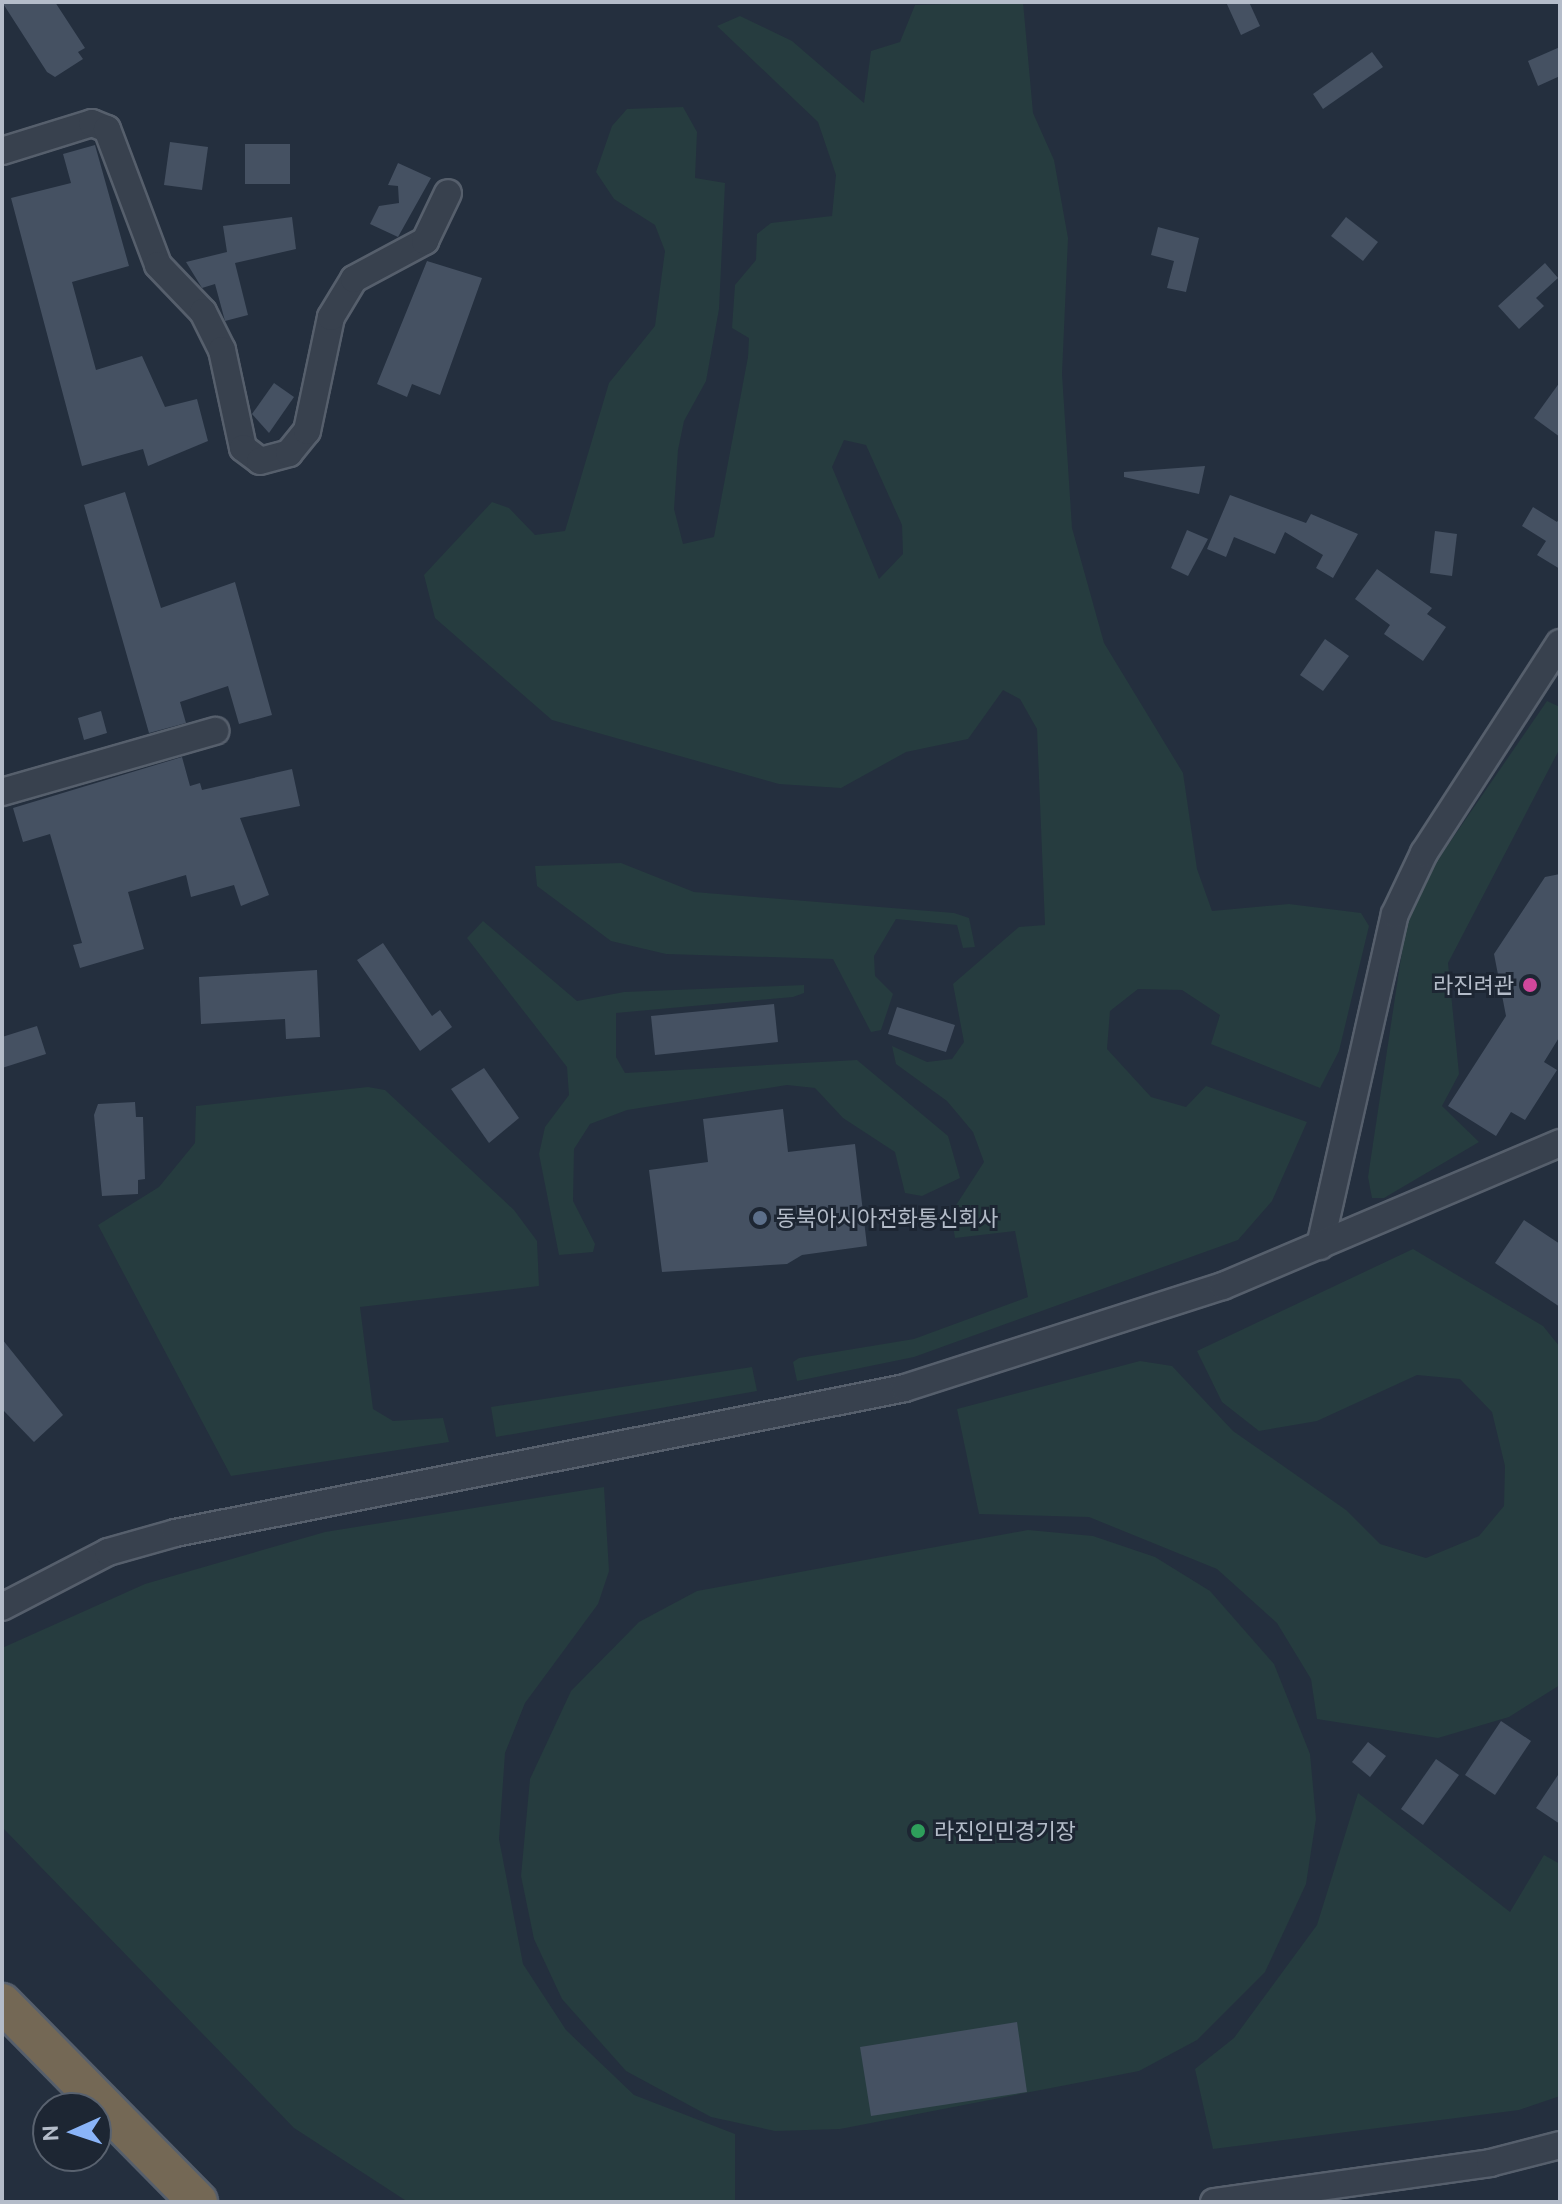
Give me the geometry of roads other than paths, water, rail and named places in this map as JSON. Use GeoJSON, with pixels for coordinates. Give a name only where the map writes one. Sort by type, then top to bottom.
{"type":"FeatureCollection","features":[{"type":"Feature","properties":{"kind":"highway"},"geometry":{"type":"LineString","coordinates":[[2,2003],[198,2202]]}},
{"type":"Feature","properties":{"kind":"street"},"geometry":{"type":"LineString","coordinates":[[2,151],[92,123],[107,129],[158,265],[203,312],[222,350],[243,448],[260,461],[289,453],[307,431],[331,317],[354,279],[425,241],[448,193]]}},
{"type":"Feature","properties":{"kind":"street"},"geometry":{"type":"LineString","coordinates":[[1320,1246],[1395,914],[1424,853],[1560,643]]}},
{"type":"Feature","properties":{"kind":"street"},"geometry":{"type":"LineString","coordinates":[[2,792],[215,731]]}},
{"type":"Feature","properties":{"kind":"street"},"geometry":{"type":"LineString","coordinates":[[2,1607],[108,1552],[175,1533],[843,1405],[1223,1286],[1560,1143]]}},
{"type":"Feature","properties":{"kind":"street"},"geometry":{"type":"LineString","coordinates":[[1214,2202],[1534,2155],[1560,2145]]}},
{"type":"Feature","properties":{"kind":"place","name":"라진려관"},"geometry":{"type":"Point","coordinates":[1530,985]}},
{"type":"Feature","properties":{"kind":"place","name":"동북아시아전화통신회사"},"geometry":{"type":"Point","coordinates":[760,1218]}},
{"type":"Feature","properties":{"kind":"place","name":"라진인민경기장"},"geometry":{"type":"Point","coordinates":[918,1831]}}]}
